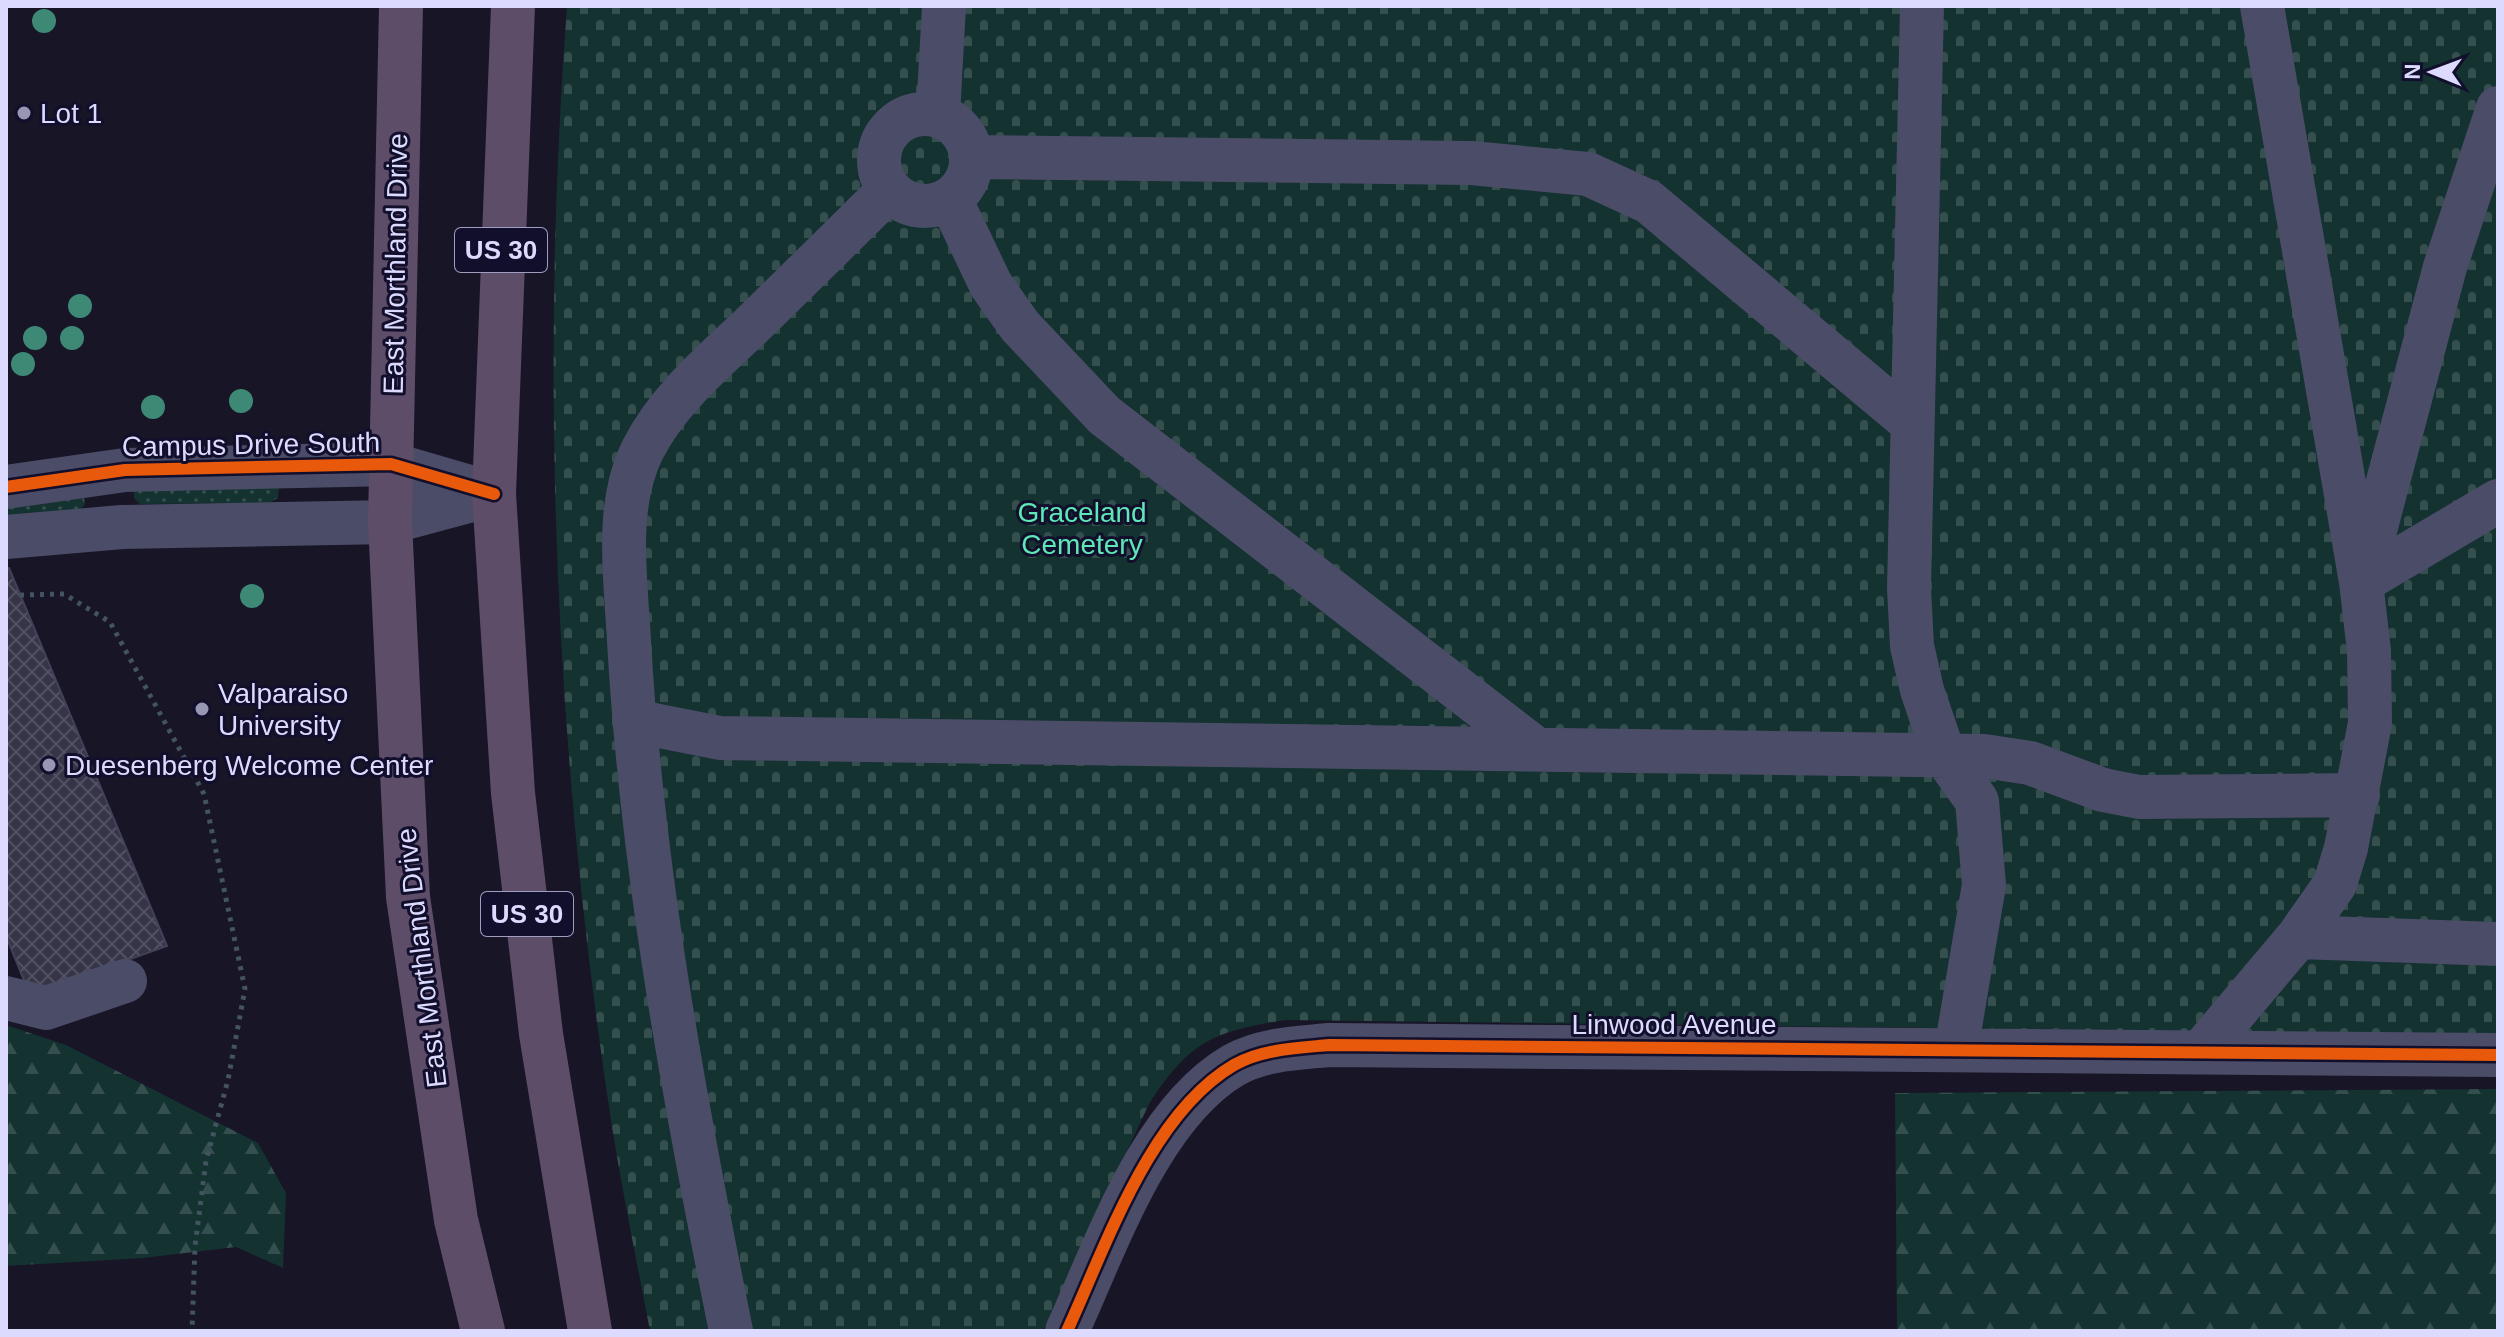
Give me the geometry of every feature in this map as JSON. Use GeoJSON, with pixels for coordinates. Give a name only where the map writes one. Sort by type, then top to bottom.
{"type":"FeatureCollection","features":[{"type":"Feature","properties":{"kind":"highway","name":"East Morthland Drive"},"geometry":{"type":"LineString","coordinates":[[401,6],[390,522],[408,897],[456,1220],[483,1331]]}},
{"type":"Feature","properties":{"kind":"highway","name":"US 30"},"geometry":{"type":"LineString","coordinates":[[513,6],[494,494],[515,809],[541,1034],[590,1331]]}},
{"type":"Feature","properties":{"kind":"street"},"geometry":{"type":"LineString","coordinates":[[938,115],[944,6]]}},
{"type":"Feature","properties":{"kind":"street"},"geometry":{"type":"LineString","coordinates":[[1922,6],[1909,588],[1912,646],[1944,755],[1977,801],[1984,885],[1956,1050]]}},
{"type":"Feature","properties":{"kind":"street"},"geometry":{"type":"LineString","coordinates":[[2201,1052],[2298,937],[2335,884],[2358,795],[2370,723],[2369,651],[2361,582],[2262,6]]}},
{"type":"Feature","properties":{"kind":"street"},"geometry":{"type":"LineString","coordinates":[[2361,582],[2445,267],[2498,108]]}},
{"type":"Feature","properties":{"kind":"street"},"geometry":{"type":"LineString","coordinates":[[917,114],[938,115],[962,131],[972,157],[962,188],[950,199],[921,206],[905,202],[889,190],[881,174],[879,150],[886,134],[897,122],[917,114]]}},
{"type":"Feature","properties":{"kind":"street"},"geometry":{"type":"LineString","coordinates":[[972,157],[1471,163],[1588,174],[1649,202],[1912,423]]}},
{"type":"Feature","properties":{"kind":"street"},"geometry":{"type":"LineString","coordinates":[[731,1331],[706,1210],[666,965],[634,721],[626,517],[631,480],[641,452],[658,421],[690,385],[889,190]]}},
{"type":"Feature","properties":{"kind":"street"},"geometry":{"type":"LineString","coordinates":[[950,199],[991,285],[1020,326],[1104,415],[1536,749]]}},
{"type":"Feature","properties":{"kind":"street","name":"Campus Drive South"},"geometry":{"type":"LineString","coordinates":[[6,487],[125,470],[391,464],[494,494]]}},
{"type":"Feature","properties":{"kind":"street"},"geometry":{"type":"LineString","coordinates":[[6,537],[122,527],[390,522],[494,494]]}},
{"type":"Feature","properties":{"kind":"street"},"geometry":{"type":"LineString","coordinates":[[2361,582],[2498,501]]}},
{"type":"Feature","properties":{"kind":"street"},"geometry":{"type":"LineString","coordinates":[[634,721],[720,738],[1984,756],[2030,763],[2103,790],[2139,797],[2358,795]]}},
{"type":"Feature","properties":{"kind":"street"},"geometry":{"type":"LineString","coordinates":[[2298,937],[2498,944]]}},
{"type":"Feature","properties":{"kind":"street"},"geometry":{"type":"LineString","coordinates":[[6,998],[46,1008],[125,981]]}},
{"type":"Feature","properties":{"kind":"street","name":"Linwood Avenue"},"geometry":{"type":"LineString","coordinates":[[1067,1331],[1139,1178],[1167,1130],[1201,1091],[1235,1064],[1278,1050],[1329,1045],[2498,1055]]}},
{"type":"Feature","properties":{"kind":"path"},"geometry":{"type":"LineString","coordinates":[[20,595],[64,594],[110,622],[204,794],[245,989],[228,1080],[206,1161],[195,1246],[192,1331]]}},
{"type":"Feature","properties":{"kind":"green space","name":"Graceland Cemetery"},"geometry":{"type":"Polygon","coordinates":[[[567,6],[2498,6],[2498,1035],[1286,1020],[1240,1029],[1206,1042],[1192,1052],[1164,1083],[1149,1104],[1043,1331],[650,1331],[616,1152],[593,988],[565,708],[554,427],[554,286],[567,6]]]}},
{"type":"Feature","properties":{"kind":"green space"},"geometry":{"type":"Polygon","coordinates":[[[279,485],[278,498],[269,503],[140,504],[134,498],[134,488],[279,485]]]}},
{"type":"Feature","properties":{"kind":"green space"},"geometry":{"type":"Polygon","coordinates":[[[84,496],[85,504],[79,512],[6,521],[6,505],[84,496]]]}},
{"type":"Feature","properties":{"kind":"green space"},"geometry":{"type":"Polygon","coordinates":[[[6,1025],[66,1045],[258,1143],[286,1193],[283,1268],[236,1247],[143,1258],[6,1266],[6,1025]]]}},
{"type":"Feature","properties":{"kind":"green space"},"geometry":{"type":"Polygon","coordinates":[[[2498,1089],[2498,1331],[1897,1331],[1895,1093],[2498,1089]]]}},
{"type":"Feature","properties":{"kind":"building","name":"Duesenberg Welcome Center"},"geometry":{"type":"Polygon","coordinates":[[[9,568],[167,946],[30,995],[6,936],[6,569],[9,568]]]}},
{"type":"Feature","properties":{"kind":"cycle path"},"geometry":{"type":"LineString","coordinates":[[6,487],[125,470],[391,464],[494,494]]}},
{"type":"Feature","properties":{"kind":"cycle path"},"geometry":{"type":"LineString","coordinates":[[1067,1331],[1134,1184],[1178,1115],[1204,1087],[1234,1065],[1268,1052],[1329,1045],[2498,1055]]}},
{"type":"Feature","properties":{"kind":"place","name":"Lot 1"},"geometry":{"type":"Point","coordinates":[24,113]}},
{"type":"Feature","properties":{"kind":"place","name":"Valparaiso University"},"geometry":{"type":"Point","coordinates":[202,709]}},
{"type":"Feature","properties":{"kind":"place","name":"Duesenberg Welcome Center"},"geometry":{"type":"Point","coordinates":[49,765]}}]}
